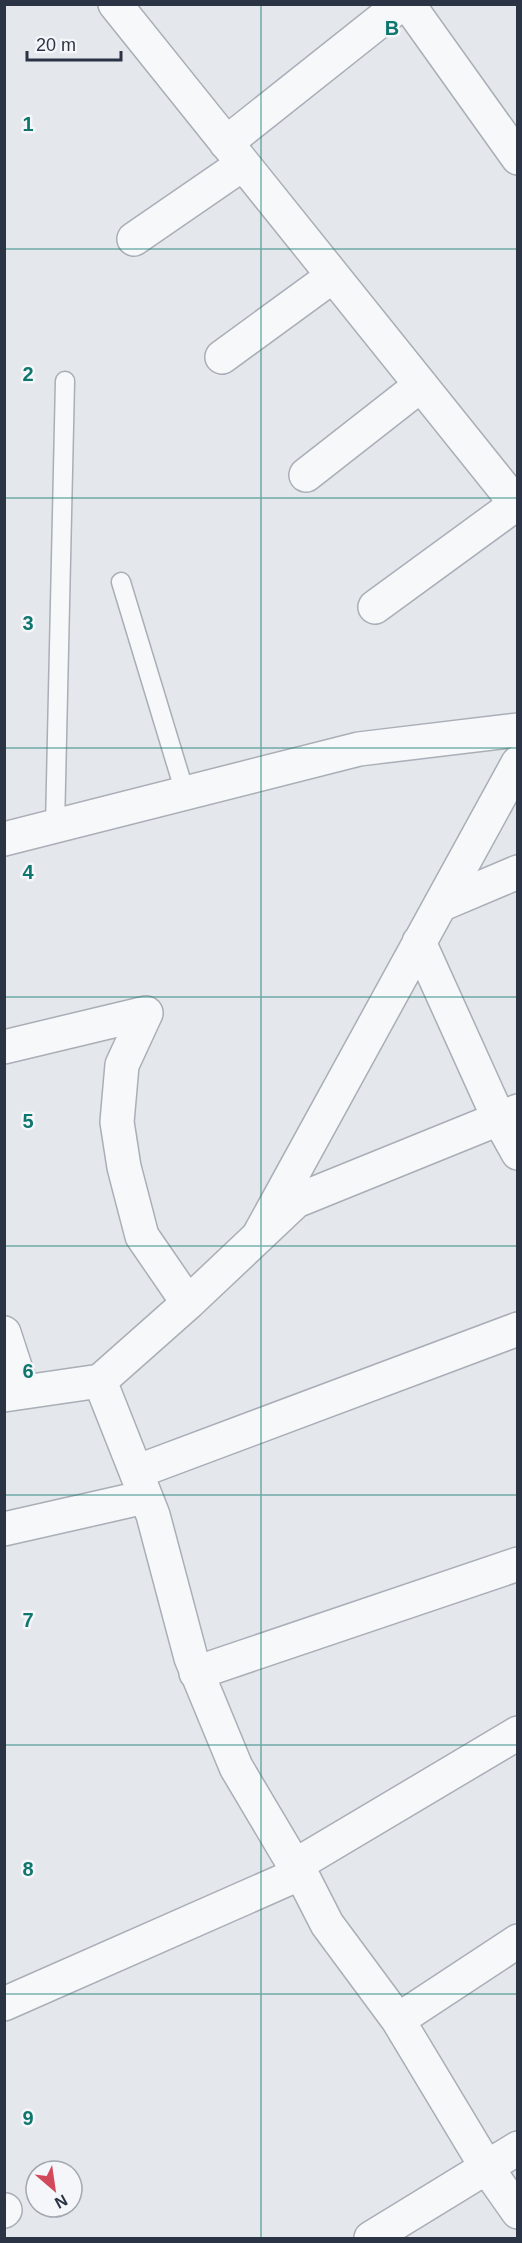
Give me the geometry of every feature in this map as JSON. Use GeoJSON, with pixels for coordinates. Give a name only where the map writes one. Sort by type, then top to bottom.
{"type":"FeatureCollection","features":[{"type":"Feature","properties":{"kind":"street"},"geometry":{"type":"LineString","coordinates":[[115,4],[517,505],[375,607]]}},
{"type":"Feature","properties":{"kind":"street"},"geometry":{"type":"LineString","coordinates":[[134,238],[235,154],[401,4]]}},
{"type":"Feature","properties":{"kind":"street"},"geometry":{"type":"LineString","coordinates":[[408,4],[518,158]]}},
{"type":"Feature","properties":{"kind":"street"},"geometry":{"type":"LineString","coordinates":[[222,357],[333,276]]}},
{"type":"Feature","properties":{"kind":"street"},"geometry":{"type":"LineString","coordinates":[[306,475],[421,385]]}},
{"type":"Feature","properties":{"kind":"street"},"geometry":{"type":"LineString","coordinates":[[4,839],[358,748],[518,730]]}},
{"type":"Feature","properties":{"kind":"street"},"geometry":{"type":"LineString","coordinates":[[258,1237],[518,763]]}},
{"type":"Feature","properties":{"kind":"street"},"geometry":{"type":"LineString","coordinates":[[440,905],[518,872]]}},
{"type":"Feature","properties":{"kind":"street"},"geometry":{"type":"LineString","coordinates":[[419,942],[508,1115],[518,1153]]}},
{"type":"Feature","properties":{"kind":"street"},"geometry":{"type":"LineString","coordinates":[[4,1047],[147,1013],[122,1065],[117,1122],[124,1167],[142,1236],[188,1303]]}},
{"type":"Feature","properties":{"kind":"street"},"geometry":{"type":"LineString","coordinates":[[4,1333],[14,1393],[100,1381],[188,1303],[296,1201],[508,1115]]}},
{"type":"Feature","properties":{"kind":"street"},"geometry":{"type":"LineString","coordinates":[[4,1529],[141,1484],[518,1329]]}},
{"type":"Feature","properties":{"kind":"street"},"geometry":{"type":"LineString","coordinates":[[100,1381],[153,1515],[196,1673],[236,1767],[299,1869],[327,1924],[398,2020],[487,2168],[518,2212]]}},
{"type":"Feature","properties":{"kind":"street"},"geometry":{"type":"LineString","coordinates":[[196,1673],[518,1564]]}},
{"type":"Feature","properties":{"kind":"street"},"geometry":{"type":"LineString","coordinates":[[4,2004],[299,1869],[518,1732]]}},
{"type":"Feature","properties":{"kind":"street"},"geometry":{"type":"LineString","coordinates":[[398,2020],[518,1941]]}},
{"type":"Feature","properties":{"kind":"street"},"geometry":{"type":"LineString","coordinates":[[371,2238],[518,2148]]}},
{"type":"Feature","properties":{"kind":"lane"},"geometry":{"type":"LineString","coordinates":[[55,826],[65,381]]}},
{"type":"Feature","properties":{"kind":"lane"},"geometry":{"type":"LineString","coordinates":[[122,582],[185,793]]}}]}
